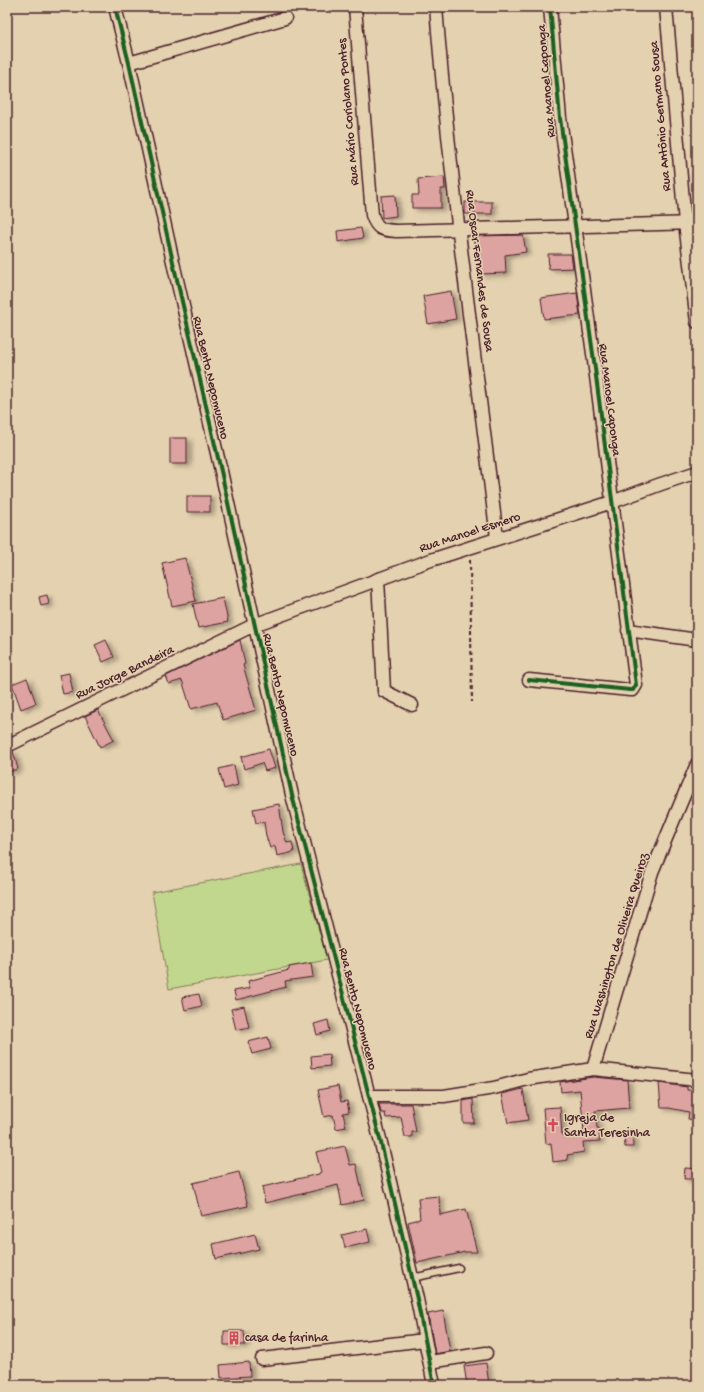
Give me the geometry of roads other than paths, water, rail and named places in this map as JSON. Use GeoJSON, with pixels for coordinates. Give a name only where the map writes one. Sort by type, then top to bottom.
{"type":"FeatureCollection","features":[{"type":"Feature","properties":{"kind":"street","name":"Rua Bento Nepomuceno"},"geometry":{"type":"LineString","coordinates":[[115,7],[221,471],[292,795],[369,1096],[426,1340],[434,1385]]}},
{"type":"Feature","properties":{"kind":"street","name":"Rua Mário Coriolano Pontes"},"geometry":{"type":"LineString","coordinates":[[355,7],[372,215],[376,226],[381,229],[388,230],[458,229]]}},
{"type":"Feature","properties":{"kind":"street","name":"Rua Oscar Fernandes de Sousa"},"geometry":{"type":"LineString","coordinates":[[436,7],[442,88],[458,229],[497,538]]}},
{"type":"Feature","properties":{"kind":"street","name":"Rua Manoel Caponga"},"geometry":{"type":"LineString","coordinates":[[529,680],[633,690],[636,685],[594,360],[560,118],[550,7]]}},
{"type":"Feature","properties":{"kind":"street","name":"Rua Antônio Germano Sousa"},"geometry":{"type":"LineString","coordinates":[[666,7],[691,223],[697,322]]}},
{"type":"Feature","properties":{"kind":"street"},"geometry":{"type":"LineString","coordinates":[[129,63],[285,18]]}},
{"type":"Feature","properties":{"kind":"street"},"geometry":{"type":"LineString","coordinates":[[458,229],[691,223]]}},
{"type":"Feature","properties":{"kind":"street","name":"Rua Manoel Esmero"},"geometry":{"type":"LineString","coordinates":[[254,625],[431,560],[612,502],[697,472]]}},
{"type":"Feature","properties":{"kind":"street"},"geometry":{"type":"LineString","coordinates":[[378,579],[384,691],[412,705]]}},
{"type":"Feature","properties":{"kind":"street","name":"Rua Jorge Bandeira"},"geometry":{"type":"LineString","coordinates":[[7,746],[254,625]]}},
{"type":"Feature","properties":{"kind":"street"},"geometry":{"type":"LineString","coordinates":[[628,630],[697,640]]}},
{"type":"Feature","properties":{"kind":"street","name":"Rua Washington de Oliveira Queiroz"},"geometry":{"type":"LineString","coordinates":[[593,1069],[652,872],[697,764]]}},
{"type":"Feature","properties":{"kind":"street"},"geometry":{"type":"LineString","coordinates":[[369,1096],[444,1096],[494,1088],[528,1079],[593,1069],[697,1080]]}},
{"type":"Feature","properties":{"kind":"street"},"geometry":{"type":"LineString","coordinates":[[262,1359],[426,1340]]}},
{"type":"Feature","properties":{"kind":"street"},"geometry":{"type":"LineString","coordinates":[[430,1362],[486,1353]]}},
{"type":"Feature","properties":{"kind":"lane"},"geometry":{"type":"LineString","coordinates":[[412,1278],[458,1268]]}},
{"type":"Feature","properties":{"kind":"place","name":"Igreja de Santa Teresinha"},"geometry":{"type":"Point","coordinates":[553,1125]}},
{"type":"Feature","properties":{"kind":"place","name":"casa de farinha"},"geometry":{"type":"Point","coordinates":[234,1338]}}]}
